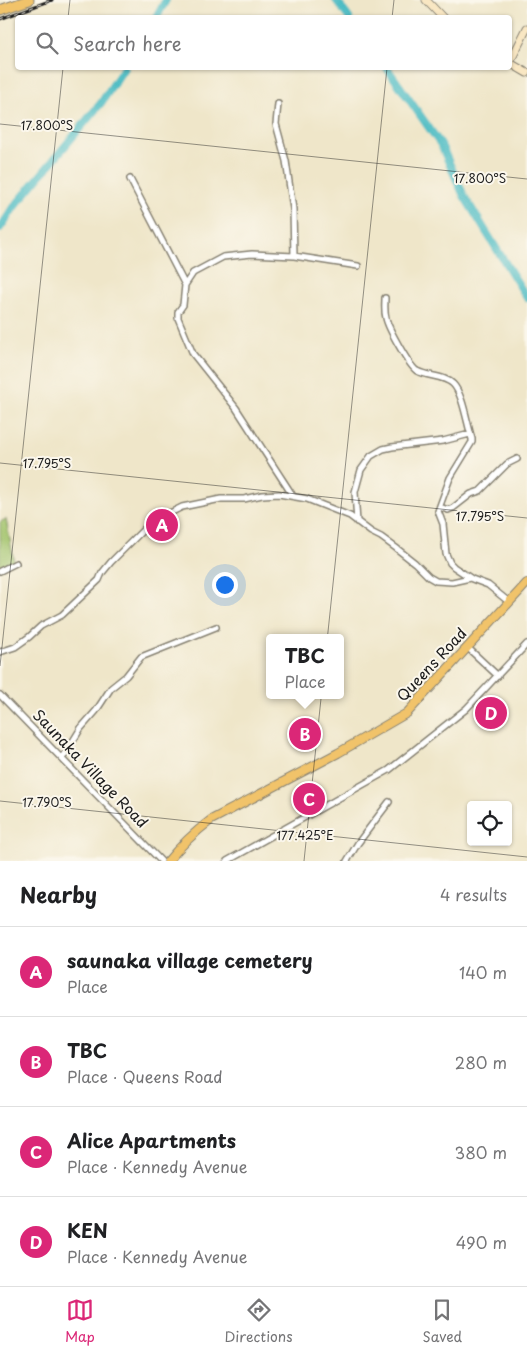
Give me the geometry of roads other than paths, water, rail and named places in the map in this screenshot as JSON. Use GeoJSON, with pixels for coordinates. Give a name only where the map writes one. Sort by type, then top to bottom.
{"type":"FeatureCollection","features":[{"type":"Feature","properties":{"kind":"highway"},"geometry":{"type":"LineString","coordinates":[[0,10],[29,0]]}},
{"type":"Feature","properties":{"kind":"main road"},"geometry":{"type":"LineString","coordinates":[[426,0],[440,15]]}},
{"type":"Feature","properties":{"kind":"main road"},"geometry":{"type":"LineString","coordinates":[[512,58],[527,28]]}},
{"type":"Feature","properties":{"kind":"main road"},"geometry":{"type":"LineString","coordinates":[[512,63],[527,73]]}},
{"type":"Feature","properties":{"kind":"main road","name":"Queens Road"},"geometry":{"type":"LineString","coordinates":[[168,861],[195,832],[211,820],[338,753],[407,713],[527,583]]}},
{"type":"Feature","properties":{"kind":"street"},"geometry":{"type":"LineString","coordinates":[[278,104],[276,124],[286,160],[293,209],[294,256]]}},
{"type":"Feature","properties":{"kind":"street"},"geometry":{"type":"LineString","coordinates":[[130,178],[185,285]]}},
{"type":"Feature","properties":{"kind":"street"},"geometry":{"type":"LineString","coordinates":[[293,496],[236,408],[193,354],[178,318],[178,312],[183,305],[185,285],[192,273],[223,257],[252,254],[294,256],[358,266]]}},
{"type":"Feature","properties":{"kind":"street"},"geometry":{"type":"LineString","coordinates":[[385,298],[385,312],[388,324],[410,365],[420,372],[446,379],[455,386],[460,394],[472,442],[450,478],[438,512],[443,524],[448,559],[454,567],[470,578],[488,585],[509,602]]}},
{"type":"Feature","properties":{"kind":"street"},"geometry":{"type":"LineString","coordinates":[[357,522],[355,492],[361,470],[370,456],[383,449],[392,447],[443,441],[470,434]]}},
{"type":"Feature","properties":{"kind":"street"},"geometry":{"type":"LineString","coordinates":[[440,507],[448,510],[453,508],[471,494],[480,491],[507,464],[517,459]]}},
{"type":"Feature","properties":{"kind":"street"},"geometry":{"type":"LineString","coordinates":[[0,652],[14,647],[41,626],[62,615],[99,580],[111,562],[153,522],[182,507],[221,499],[244,499],[279,494],[307,499],[350,516],[396,548],[436,581],[452,582],[470,578]]}},
{"type":"Feature","properties":{"kind":"street"},"geometry":{"type":"LineString","coordinates":[[0,571],[16,563]]}},
{"type":"Feature","properties":{"kind":"street"},"geometry":{"type":"LineString","coordinates":[[62,759],[81,728],[96,712],[111,688],[126,676],[141,657],[216,627]]}},
{"type":"Feature","properties":{"kind":"street"},"geometry":{"type":"LineString","coordinates":[[227,861],[389,770],[466,710],[527,644]]}},
{"type":"Feature","properties":{"kind":"street"},"geometry":{"type":"LineString","coordinates":[[468,648],[498,676]]}},
{"type":"Feature","properties":{"kind":"street","name":"Saunaka Village Road"},"geometry":{"type":"LineString","coordinates":[[0,695],[161,861]]}},
{"type":"Feature","properties":{"kind":"street"},"geometry":{"type":"LineString","coordinates":[[347,861],[389,802]]}},
{"type":"Feature","properties":{"kind":"waterway"},"geometry":{"type":"LineString","coordinates":[[158,15],[166,0]]}},
{"type":"Feature","properties":{"kind":"waterway"},"geometry":{"type":"LineString","coordinates":[[336,0],[347,15]]}},
{"type":"Feature","properties":{"kind":"waterway"},"geometry":{"type":"LineString","coordinates":[[0,228],[15,206],[101,103],[123,70]]}},
{"type":"Feature","properties":{"kind":"waterway"},"geometry":{"type":"LineString","coordinates":[[388,70],[441,145],[464,196],[527,298]]}},
{"type":"Feature","properties":{"kind":"railway"},"geometry":{"type":"LineString","coordinates":[[0,19],[52,0]]}},
{"type":"Feature","properties":{"kind":"place","name":"saunaka village cemetery"},"geometry":{"type":"Point","coordinates":[162,525]}},
{"type":"Feature","properties":{"kind":"place","name":"KEN"},"geometry":{"type":"Point","coordinates":[491,713]}},
{"type":"Feature","properties":{"kind":"place","name":"TBC"},"geometry":{"type":"Point","coordinates":[305,734]}},
{"type":"Feature","properties":{"kind":"place","name":"Alice Apartments"},"geometry":{"type":"Point","coordinates":[309,799]}}]}
